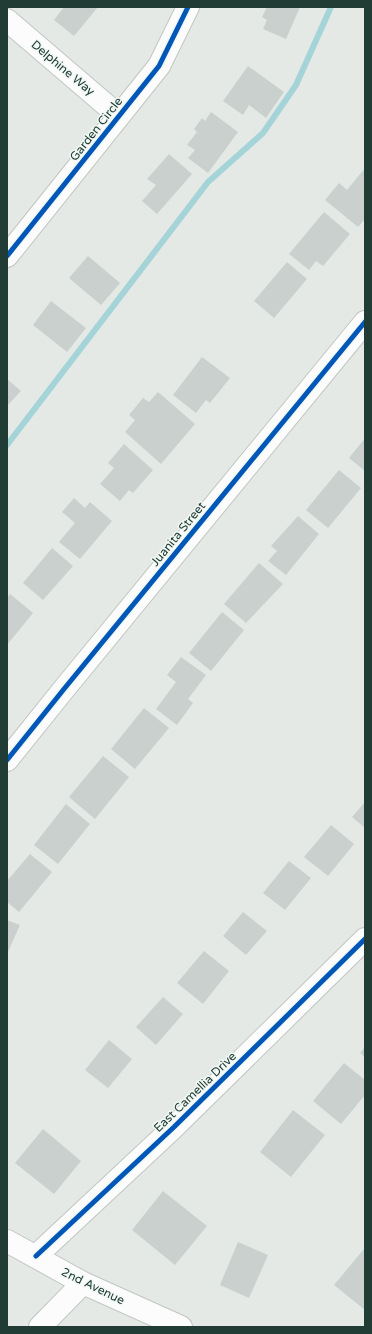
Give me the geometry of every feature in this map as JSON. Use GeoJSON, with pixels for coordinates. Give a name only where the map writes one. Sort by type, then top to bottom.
{"type":"FeatureCollection","features":[{"type":"Feature","properties":{"kind":"street","name":"Garden Circle"},"geometry":{"type":"LineString","coordinates":[[7,256],[159,66],[188,7]]}},
{"type":"Feature","properties":{"kind":"street","name":"Delphine Way"},"geometry":{"type":"LineString","coordinates":[[7,20],[120,116]]}},
{"type":"Feature","properties":{"kind":"street","name":"Juanita Street"},"geometry":{"type":"LineString","coordinates":[[7,760],[64,688],[365,322]]}},
{"type":"Feature","properties":{"kind":"street","name":"East Camellia Drive"},"geometry":{"type":"LineString","coordinates":[[36,1256],[174,1127],[365,939]]}},
{"type":"Feature","properties":{"kind":"street","name":"2nd Avenue"},"geometry":{"type":"LineString","coordinates":[[7,1241],[83,1283],[181,1327]]}},
{"type":"Feature","properties":{"kind":"street"},"geometry":{"type":"LineString","coordinates":[[40,1327],[83,1283]]}},
{"type":"Feature","properties":{"kind":"building"},"geometry":{"type":"Polygon","coordinates":[[[64,7],[98,7],[74,36],[54,20],[64,7]]]}},
{"type":"Feature","properties":{"kind":"building"},"geometry":{"type":"Polygon","coordinates":[[[267,7],[300,7],[286,39],[263,29],[267,20],[262,17],[267,7]]]}},
{"type":"Feature","properties":{"kind":"building"},"geometry":{"type":"Polygon","coordinates":[[[248,66],[284,92],[266,118],[249,105],[243,115],[223,101],[248,66]]]}},
{"type":"Feature","properties":{"kind":"building"},"geometry":{"type":"Polygon","coordinates":[[[211,112],[238,132],[208,173],[188,158],[195,150],[187,145],[197,132],[194,129],[202,118],[205,121],[211,112]]]}},
{"type":"Feature","properties":{"kind":"building"},"geometry":{"type":"Polygon","coordinates":[[[169,154],[192,174],[157,214],[142,201],[156,185],[147,179],[169,154]]]}},
{"type":"Feature","properties":{"kind":"building"},"geometry":{"type":"Polygon","coordinates":[[[365,168],[365,219],[358,227],[325,200],[339,183],[347,190],[365,168]]]}},
{"type":"Feature","properties":{"kind":"building"},"geometry":{"type":"Polygon","coordinates":[[[324,212],[350,234],[323,266],[316,261],[309,270],[289,254],[324,212]]]}},
{"type":"Feature","properties":{"kind":"building"},"geometry":{"type":"Polygon","coordinates":[[[88,256],[120,283],[101,305],[69,278],[88,256]]]}},
{"type":"Feature","properties":{"kind":"building"},"geometry":{"type":"Polygon","coordinates":[[[287,262],[307,279],[274,318],[254,301],[287,262]]]}},
{"type":"Feature","properties":{"kind":"building"},"geometry":{"type":"Polygon","coordinates":[[[51,301],[86,328],[67,352],[33,325],[51,301]]]}},
{"type":"Feature","properties":{"kind":"building"},"geometry":{"type":"Polygon","coordinates":[[[202,357],[230,378],[210,403],[206,400],[196,413],[173,395],[202,357]]]}},
{"type":"Feature","properties":{"kind":"building"},"geometry":{"type":"Polygon","coordinates":[[[7,379],[21,391],[7,406],[7,379]]]}},
{"type":"Feature","properties":{"kind":"building"},"geometry":{"type":"Polygon","coordinates":[[[158,392],[195,424],[161,464],[125,432],[135,420],[129,415],[143,398],[149,402],[158,392]]]}},
{"type":"Feature","properties":{"kind":"building"},"geometry":{"type":"Polygon","coordinates":[[[365,438],[365,471],[349,458],[365,438]]]}},
{"type":"Feature","properties":{"kind":"building"},"geometry":{"type":"Polygon","coordinates":[[[124,444],[153,470],[133,493],[129,490],[120,501],[100,484],[114,468],[108,463],[124,444]]]}},
{"type":"Feature","properties":{"kind":"building"},"geometry":{"type":"Polygon","coordinates":[[[339,470],[361,488],[328,528],[306,510],[339,470]]]}},
{"type":"Feature","properties":{"kind":"building"},"geometry":{"type":"Polygon","coordinates":[[[74,498],[85,508],[90,502],[112,521],[80,559],[59,542],[75,523],[62,512],[74,498]]]}},
{"type":"Feature","properties":{"kind":"building"},"geometry":{"type":"Polygon","coordinates":[[[298,516],[319,534],[286,575],[268,561],[277,551],[271,546],[298,516]]]}},
{"type":"Feature","properties":{"kind":"building"},"geometry":{"type":"Polygon","coordinates":[[[52,548],[73,566],[43,600],[23,583],[52,548]]]}},
{"type":"Feature","properties":{"kind":"building"},"geometry":{"type":"Polygon","coordinates":[[[259,563],[283,584],[246,623],[224,604],[259,563]]]}},
{"type":"Feature","properties":{"kind":"building"},"geometry":{"type":"Polygon","coordinates":[[[10,594],[33,613],[7,645],[7,598],[10,594]]]}},
{"type":"Feature","properties":{"kind":"building"},"geometry":{"type":"Polygon","coordinates":[[[222,612],[244,630],[211,671],[189,653],[222,612]]]}},
{"type":"Feature","properties":{"kind":"building"},"geometry":{"type":"Polygon","coordinates":[[[181,657],[206,675],[188,699],[193,703],[177,725],[156,709],[176,682],[167,675],[181,657]]]}},
{"type":"Feature","properties":{"kind":"building"},"geometry":{"type":"Polygon","coordinates":[[[144,708],[169,728],[135,769],[111,749],[144,708]]]}},
{"type":"Feature","properties":{"kind":"building"},"geometry":{"type":"Polygon","coordinates":[[[103,756],[129,777],[95,819],[69,797],[103,756]]]}},
{"type":"Feature","properties":{"kind":"building"},"geometry":{"type":"Polygon","coordinates":[[[365,802],[365,828],[352,817],[365,802]]]}},
{"type":"Feature","properties":{"kind":"building"},"geometry":{"type":"Polygon","coordinates":[[[66,804],[90,824],[58,864],[34,845],[66,804]]]}},
{"type":"Feature","properties":{"kind":"building"},"geometry":{"type":"Polygon","coordinates":[[[331,825],[354,844],[328,876],[304,857],[331,825]]]}},
{"type":"Feature","properties":{"kind":"building"},"geometry":{"type":"Polygon","coordinates":[[[30,854],[52,872],[19,912],[7,902],[7,881],[30,854]]]}},
{"type":"Feature","properties":{"kind":"building"},"geometry":{"type":"Polygon","coordinates":[[[289,861],[311,878],[285,910],[263,893],[289,861]]]}},
{"type":"Feature","properties":{"kind":"building"},"geometry":{"type":"Polygon","coordinates":[[[243,912],[267,931],[246,955],[223,936],[243,912]]]}},
{"type":"Feature","properties":{"kind":"building"},"geometry":{"type":"Polygon","coordinates":[[[7,920],[20,925],[7,954],[7,920]]]}},
{"type":"Feature","properties":{"kind":"building"},"geometry":{"type":"Polygon","coordinates":[[[204,951],[229,971],[203,1004],[177,983],[204,951]]]}},
{"type":"Feature","properties":{"kind":"building"},"geometry":{"type":"Polygon","coordinates":[[[163,997],[183,1014],[156,1045],[136,1027],[163,997]]]}},
{"type":"Feature","properties":{"kind":"building"},"geometry":{"type":"Polygon","coordinates":[[[109,1040],[132,1059],[108,1088],[85,1070],[109,1040]]]}},
{"type":"Feature","properties":{"kind":"building"},"geometry":{"type":"Polygon","coordinates":[[[365,1047],[365,1057],[360,1053],[365,1047]]]}},
{"type":"Feature","properties":{"kind":"building"},"geometry":{"type":"Polygon","coordinates":[[[344,1063],[365,1080],[365,1095],[341,1124],[313,1101],[344,1063]]]}},
{"type":"Feature","properties":{"kind":"building"},"geometry":{"type":"Polygon","coordinates":[[[293,1110],[325,1135],[291,1177],[260,1152],[293,1110]]]}},
{"type":"Feature","properties":{"kind":"building"},"geometry":{"type":"Polygon","coordinates":[[[43,1129],[81,1161],[54,1194],[15,1163],[43,1129]]]}},
{"type":"Feature","properties":{"kind":"building"},"geometry":{"type":"Polygon","coordinates":[[[163,1191],[207,1226],[175,1265],[132,1230],[163,1191]]]}},
{"type":"Feature","properties":{"kind":"building"},"geometry":{"type":"Polygon","coordinates":[[[238,1242],[268,1255],[249,1298],[220,1285],[238,1242]]]}},
{"type":"Feature","properties":{"kind":"building"},"geometry":{"type":"Polygon","coordinates":[[[364,1249],[365,1250],[365,1310],[334,1285],[364,1249]]]}},
{"type":"Feature","properties":{"kind":"waterway"},"geometry":{"type":"LineString","coordinates":[[7,445],[208,182],[263,133],[296,85],[331,7]]}},
{"type":"Feature","properties":{"kind":"cycle path"},"geometry":{"type":"LineString","coordinates":[[7,256],[159,66],[188,7]]}},
{"type":"Feature","properties":{"kind":"cycle path"},"geometry":{"type":"LineString","coordinates":[[7,760],[365,322]]}},
{"type":"Feature","properties":{"kind":"cycle path"},"geometry":{"type":"LineString","coordinates":[[36,1256],[174,1127],[365,939]]}}]}
